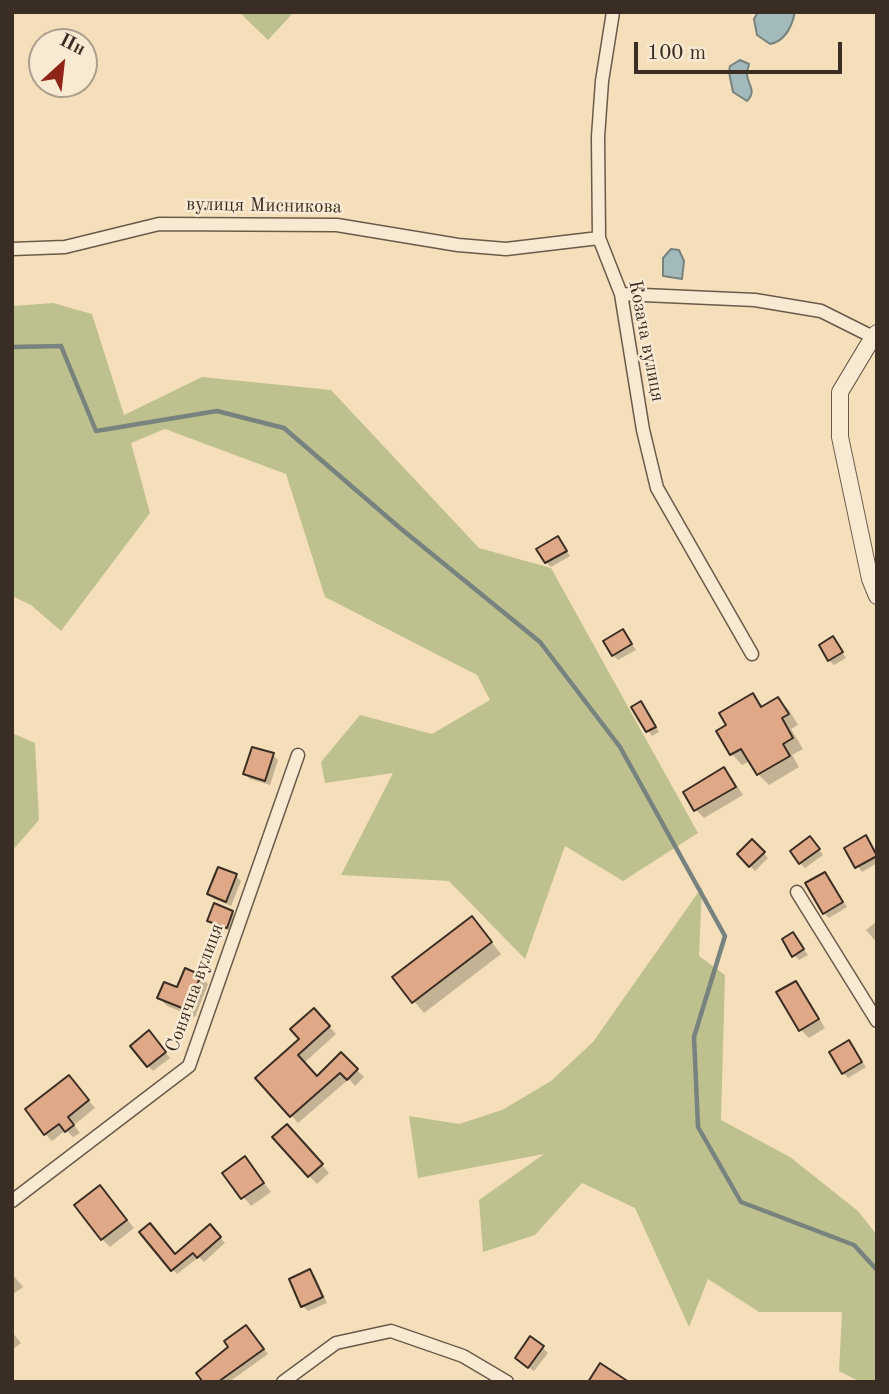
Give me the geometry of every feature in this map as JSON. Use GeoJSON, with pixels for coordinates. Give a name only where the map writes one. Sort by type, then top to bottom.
{"type":"FeatureCollection","features":[{"type":"Feature","properties":{"kind":"street","name":"Козача вулиця"},"geometry":{"type":"LineString","coordinates":[[613,12],[602,81],[598,137],[599,238],[621,294],[643,430],[657,488],[752,654]]}},
{"type":"Feature","properties":{"kind":"street","name":"вулиця Мисникова"},"geometry":{"type":"LineString","coordinates":[[12,249],[65,247],[159,223],[337,225],[458,245],[506,248],[599,238]]}},
{"type":"Feature","properties":{"kind":"street"},"geometry":{"type":"LineString","coordinates":[[621,294],[755,300],[821,312],[875,335],[840,392],[840,437],[870,579],[877,596]]}},
{"type":"Feature","properties":{"kind":"street","name":"Сонячна вулиця"},"geometry":{"type":"LineString","coordinates":[[12,1201],[189,1066],[298,755]]}},
{"type":"Feature","properties":{"kind":"street"},"geometry":{"type":"LineString","coordinates":[[797,892],[877,1021]]}},
{"type":"Feature","properties":{"kind":"street"},"geometry":{"type":"LineString","coordinates":[[284,1382],[336,1343],[391,1331],[463,1356],[507,1382]]}},
{"type":"Feature","properties":{"kind":"green space"},"geometry":{"type":"Polygon","coordinates":[[[239,12],[294,12],[268,40],[239,12]]]}},
{"type":"Feature","properties":{"kind":"green space"},"geometry":{"type":"Polygon","coordinates":[[[53,303],[92,314],[124,415],[202,377],[331,390],[479,548],[551,568],[698,833],[623,881],[565,846],[525,959],[449,881],[341,875],[393,773],[325,783],[321,762],[360,715],[432,734],[490,700],[477,675],[325,597],[286,474],[165,429],[131,443],[150,513],[61,631],[31,605],[12,596],[12,306],[53,303]]]}},
{"type":"Feature","properties":{"kind":"green space"},"geometry":{"type":"Polygon","coordinates":[[[12,733],[35,743],[39,820],[12,851],[12,733]]]}},
{"type":"Feature","properties":{"kind":"green space"},"geometry":{"type":"Polygon","coordinates":[[[702,887],[699,956],[725,975],[721,1120],[790,1157],[858,1211],[877,1235],[877,1382],[860,1382],[839,1371],[842,1312],[759,1312],[708,1279],[689,1327],[635,1208],[582,1183],[535,1235],[483,1252],[479,1200],[544,1154],[418,1178],[409,1116],[459,1124],[502,1110],[551,1081],[593,1042],[702,887]]]}},
{"type":"Feature","properties":{"kind":"water"},"geometry":{"type":"Polygon","coordinates":[[[758,12],[795,12],[787,32],[780,40],[770,44],[757,35],[754,19],[758,12]]]}},
{"type":"Feature","properties":{"kind":"water"},"geometry":{"type":"Polygon","coordinates":[[[740,60],[749,64],[747,74],[752,91],[747,101],[733,92],[729,72],[730,66],[740,60]]]}},
{"type":"Feature","properties":{"kind":"water"},"geometry":{"type":"Polygon","coordinates":[[[671,249],[679,250],[684,261],[682,279],[663,276],[663,258],[671,249]]]}},
{"type":"Feature","properties":{"kind":"building"},"geometry":{"type":"Polygon","coordinates":[[[558,536],[567,551],[545,563],[536,549],[558,536]]]}},
{"type":"Feature","properties":{"kind":"building"},"geometry":{"type":"Polygon","coordinates":[[[623,629],[632,644],[612,656],[603,641],[623,629]]]}},
{"type":"Feature","properties":{"kind":"building"},"geometry":{"type":"Polygon","coordinates":[[[833,636],[843,652],[828,661],[819,645],[833,636]]]}},
{"type":"Feature","properties":{"kind":"building"},"geometry":{"type":"Polygon","coordinates":[[[753,693],[761,707],[778,697],[789,714],[782,718],[793,738],[783,744],[790,756],[757,775],[741,749],[730,755],[716,731],[726,725],[719,713],[753,693]]]}},
{"type":"Feature","properties":{"kind":"building"},"geometry":{"type":"Polygon","coordinates":[[[641,701],[656,727],[646,732],[631,707],[641,701]]]}},
{"type":"Feature","properties":{"kind":"building"},"geometry":{"type":"Polygon","coordinates":[[[252,747],[274,753],[265,781],[243,774],[252,747]]]}},
{"type":"Feature","properties":{"kind":"building"},"geometry":{"type":"Polygon","coordinates":[[[724,767],[736,787],[694,811],[683,792],[724,767]]]}},
{"type":"Feature","properties":{"kind":"building"},"geometry":{"type":"Polygon","coordinates":[[[866,835],[877,856],[855,868],[844,848],[866,835]]]}},
{"type":"Feature","properties":{"kind":"building"},"geometry":{"type":"Polygon","coordinates":[[[810,836],[820,849],[799,864],[790,851],[810,836]]]}},
{"type":"Feature","properties":{"kind":"building"},"geometry":{"type":"Polygon","coordinates":[[[752,839],[765,852],[749,867],[737,854],[752,839]]]}},
{"type":"Feature","properties":{"kind":"building"},"geometry":{"type":"Polygon","coordinates":[[[218,867],[237,874],[226,902],[207,894],[218,867]]]}},
{"type":"Feature","properties":{"kind":"building"},"geometry":{"type":"Polygon","coordinates":[[[825,872],[843,902],[823,914],[805,883],[825,872]]]}},
{"type":"Feature","properties":{"kind":"building"},"geometry":{"type":"Polygon","coordinates":[[[214,903],[233,911],[227,928],[207,921],[214,903]]]}},
{"type":"Feature","properties":{"kind":"building"},"geometry":{"type":"Polygon","coordinates":[[[472,916],[492,942],[412,1003],[392,977],[472,916]]]}},
{"type":"Feature","properties":{"kind":"building"},"geometry":{"type":"Polygon","coordinates":[[[793,932],[804,949],[792,957],[782,939],[793,932]]]}},
{"type":"Feature","properties":{"kind":"building"},"geometry":{"type":"Polygon","coordinates":[[[185,968],[201,975],[187,1010],[157,998],[164,982],[177,987],[185,968]]]}},
{"type":"Feature","properties":{"kind":"building"},"geometry":{"type":"Polygon","coordinates":[[[796,981],[819,1019],[799,1031],[776,992],[796,981]]]}},
{"type":"Feature","properties":{"kind":"building"},"geometry":{"type":"Polygon","coordinates":[[[314,1008],[330,1026],[298,1055],[317,1076],[341,1052],[358,1069],[347,1080],[340,1073],[290,1117],[255,1078],[299,1039],[290,1029],[314,1008]]]}},
{"type":"Feature","properties":{"kind":"building"},"geometry":{"type":"Polygon","coordinates":[[[149,1030],[166,1052],[147,1067],[130,1046],[149,1030]]]}},
{"type":"Feature","properties":{"kind":"building"},"geometry":{"type":"Polygon","coordinates":[[[849,1040],[862,1062],[842,1074],[829,1052],[849,1040]]]}},
{"type":"Feature","properties":{"kind":"building"},"geometry":{"type":"Polygon","coordinates":[[[69,1075],[89,1100],[68,1117],[74,1125],[65,1132],[59,1124],[44,1135],[25,1109],[69,1075]]]}},
{"type":"Feature","properties":{"kind":"building"},"geometry":{"type":"Polygon","coordinates":[[[287,1124],[323,1164],[308,1177],[272,1137],[287,1124]]]}},
{"type":"Feature","properties":{"kind":"building"},"geometry":{"type":"Polygon","coordinates":[[[245,1156],[264,1183],[241,1199],[222,1173],[245,1156]]]}},
{"type":"Feature","properties":{"kind":"building"},"geometry":{"type":"Polygon","coordinates":[[[100,1185],[127,1220],[101,1240],[74,1205],[100,1185]]]}},
{"type":"Feature","properties":{"kind":"building"},"geometry":{"type":"Polygon","coordinates":[[[150,1223],[175,1254],[210,1224],[221,1237],[197,1258],[193,1253],[171,1271],[139,1232],[150,1223]]]}},
{"type":"Feature","properties":{"kind":"building"},"geometry":{"type":"Polygon","coordinates":[[[310,1269],[323,1297],[301,1307],[289,1279],[310,1269]]]}},
{"type":"Feature","properties":{"kind":"building"},"geometry":{"type":"Polygon","coordinates":[[[246,1325],[264,1349],[218,1382],[203,1382],[196,1373],[228,1347],[224,1341],[246,1325]]]}},
{"type":"Feature","properties":{"kind":"building"},"geometry":{"type":"Polygon","coordinates":[[[530,1336],[544,1346],[528,1368],[515,1358],[530,1336]]]}},
{"type":"Feature","properties":{"kind":"building"},"geometry":{"type":"Polygon","coordinates":[[[600,1363],[629,1382],[588,1382],[600,1363]]]}},
{"type":"Feature","properties":{"kind":"waterway"},"geometry":{"type":"LineString","coordinates":[[12,347],[61,346],[96,431],[217,411],[284,428],[400,528],[540,642],[620,747],[725,936],[694,1037],[698,1127],[741,1202],[854,1245],[877,1270]]}}]}
